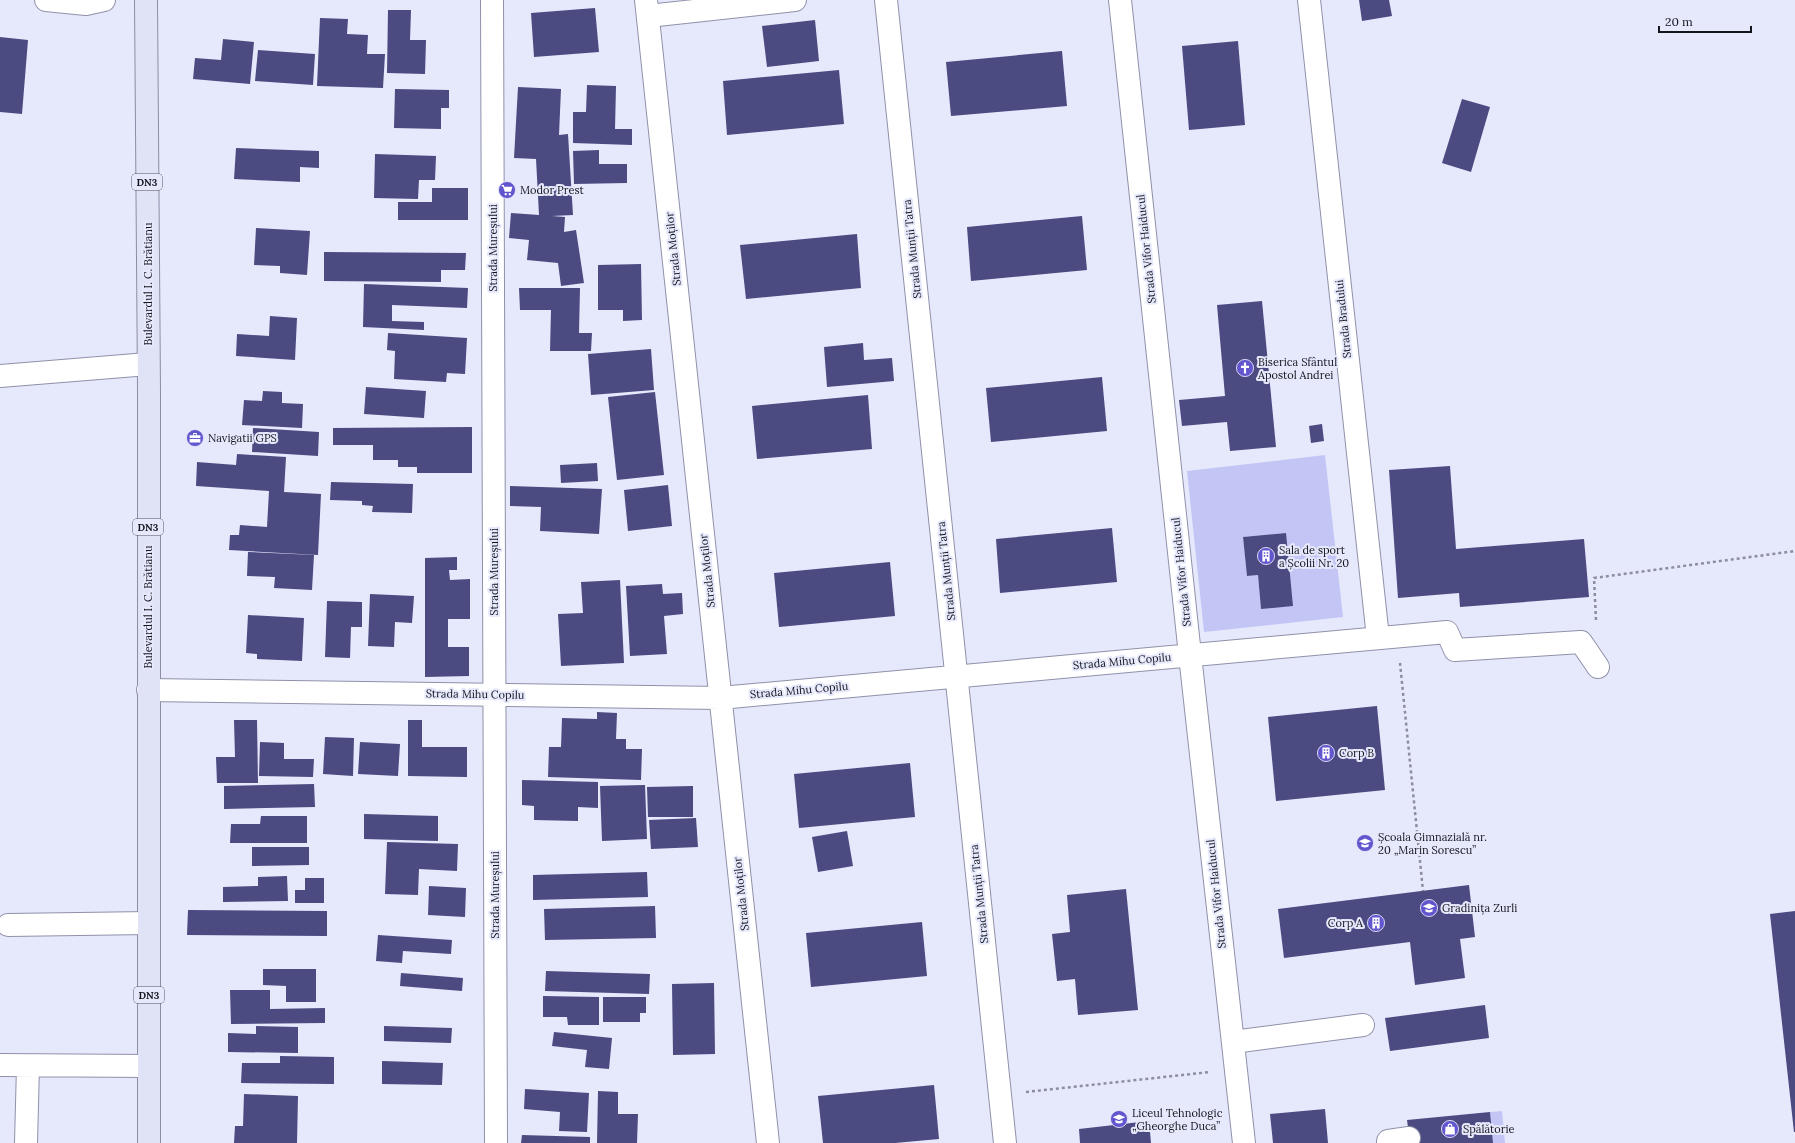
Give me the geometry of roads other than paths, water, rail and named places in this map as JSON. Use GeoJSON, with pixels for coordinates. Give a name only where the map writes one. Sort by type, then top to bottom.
{"type":"FeatureCollection","features":[{"type":"Feature","properties":{"kind":"main road","name":"Bulevardul I. C. Brătianu"},"geometry":{"type":"LineString","coordinates":[[146,0],[149,1143]]}},
{"type":"Feature","properties":{"kind":"street"},"geometry":{"type":"LineString","coordinates":[[46,0],[86,4],[104,0]]}},
{"type":"Feature","properties":{"kind":"street","name":"Strada Mureșului"},"geometry":{"type":"LineString","coordinates":[[492,0],[496,1143]]}},
{"type":"Feature","properties":{"kind":"street"},"geometry":{"type":"LineString","coordinates":[[647,8],[795,0]]}},
{"type":"Feature","properties":{"kind":"street","name":"Strada Munții Tatra"},"geometry":{"type":"LineString","coordinates":[[886,0],[1005,1143]]}},
{"type":"Feature","properties":{"kind":"street","name":"Strada Vifor Haiducul"},"geometry":{"type":"LineString","coordinates":[[1120,0],[1244,1143]]}},
{"type":"Feature","properties":{"kind":"street","name":"Strada Bradului"},"geometry":{"type":"LineString","coordinates":[[1309,0],[1388,638]]}},
{"type":"Feature","properties":{"kind":"street","name":"Strada Moților"},"geometry":{"type":"LineString","coordinates":[[647,8],[768,1143]]}},
{"type":"Feature","properties":{"kind":"street"},"geometry":{"type":"LineString","coordinates":[[0,376],[148,364]]}},
{"type":"Feature","properties":{"kind":"street","name":"Strada Mihu Copilu"},"geometry":{"type":"LineString","coordinates":[[148,690],[720,698],[1448,632],[1455,650],[1582,642],[1598,667]]}},
{"type":"Feature","properties":{"kind":"street"},"geometry":{"type":"LineString","coordinates":[[8,925],[149,923]]}},
{"type":"Feature","properties":{"kind":"street"},"geometry":{"type":"LineString","coordinates":[[1233,1042],[1363,1025]]}},
{"type":"Feature","properties":{"kind":"street"},"geometry":{"type":"LineString","coordinates":[[0,1065],[149,1066]]}},
{"type":"Feature","properties":{"kind":"street"},"geometry":{"type":"LineString","coordinates":[[26,1143],[28,1066]]}},
{"type":"Feature","properties":{"kind":"street"},"geometry":{"type":"LineString","coordinates":[[1388,1143],[1388,1141],[1409,1138]]}},
{"type":"Feature","properties":{"kind":"place","name":"Modor Prest"},"geometry":{"type":"Point","coordinates":[507,190]}},
{"type":"Feature","properties":{"kind":"place","name":"Biserica Sfântul Apostol Andrei"},"geometry":{"type":"Point","coordinates":[1245,368]}},
{"type":"Feature","properties":{"kind":"place","name":"Navigatii GPS"},"geometry":{"type":"Point","coordinates":[195,438]}},
{"type":"Feature","properties":{"kind":"place","name":"Sala de sport a Școlii Nr. 20"},"geometry":{"type":"Point","coordinates":[1266,556]}},
{"type":"Feature","properties":{"kind":"place","name":"Corp B"},"geometry":{"type":"Point","coordinates":[1326,753]}},
{"type":"Feature","properties":{"kind":"place","name":"Școala Gimnazială nr. 20 „Marin Sorescu”"},"geometry":{"type":"Point","coordinates":[1365,843]}},
{"type":"Feature","properties":{"kind":"place","name":"Gradinița Zurli"},"geometry":{"type":"Point","coordinates":[1429,908]}},
{"type":"Feature","properties":{"kind":"place","name":"Corp A"},"geometry":{"type":"Point","coordinates":[1376,923]}},
{"type":"Feature","properties":{"kind":"place","name":"Liceul Tehnologic „Gheorghe Duca”"},"geometry":{"type":"Point","coordinates":[1119,1119]}},
{"type":"Feature","properties":{"kind":"place","name":"Spălătorie"},"geometry":{"type":"Point","coordinates":[1450,1129]}}]}
